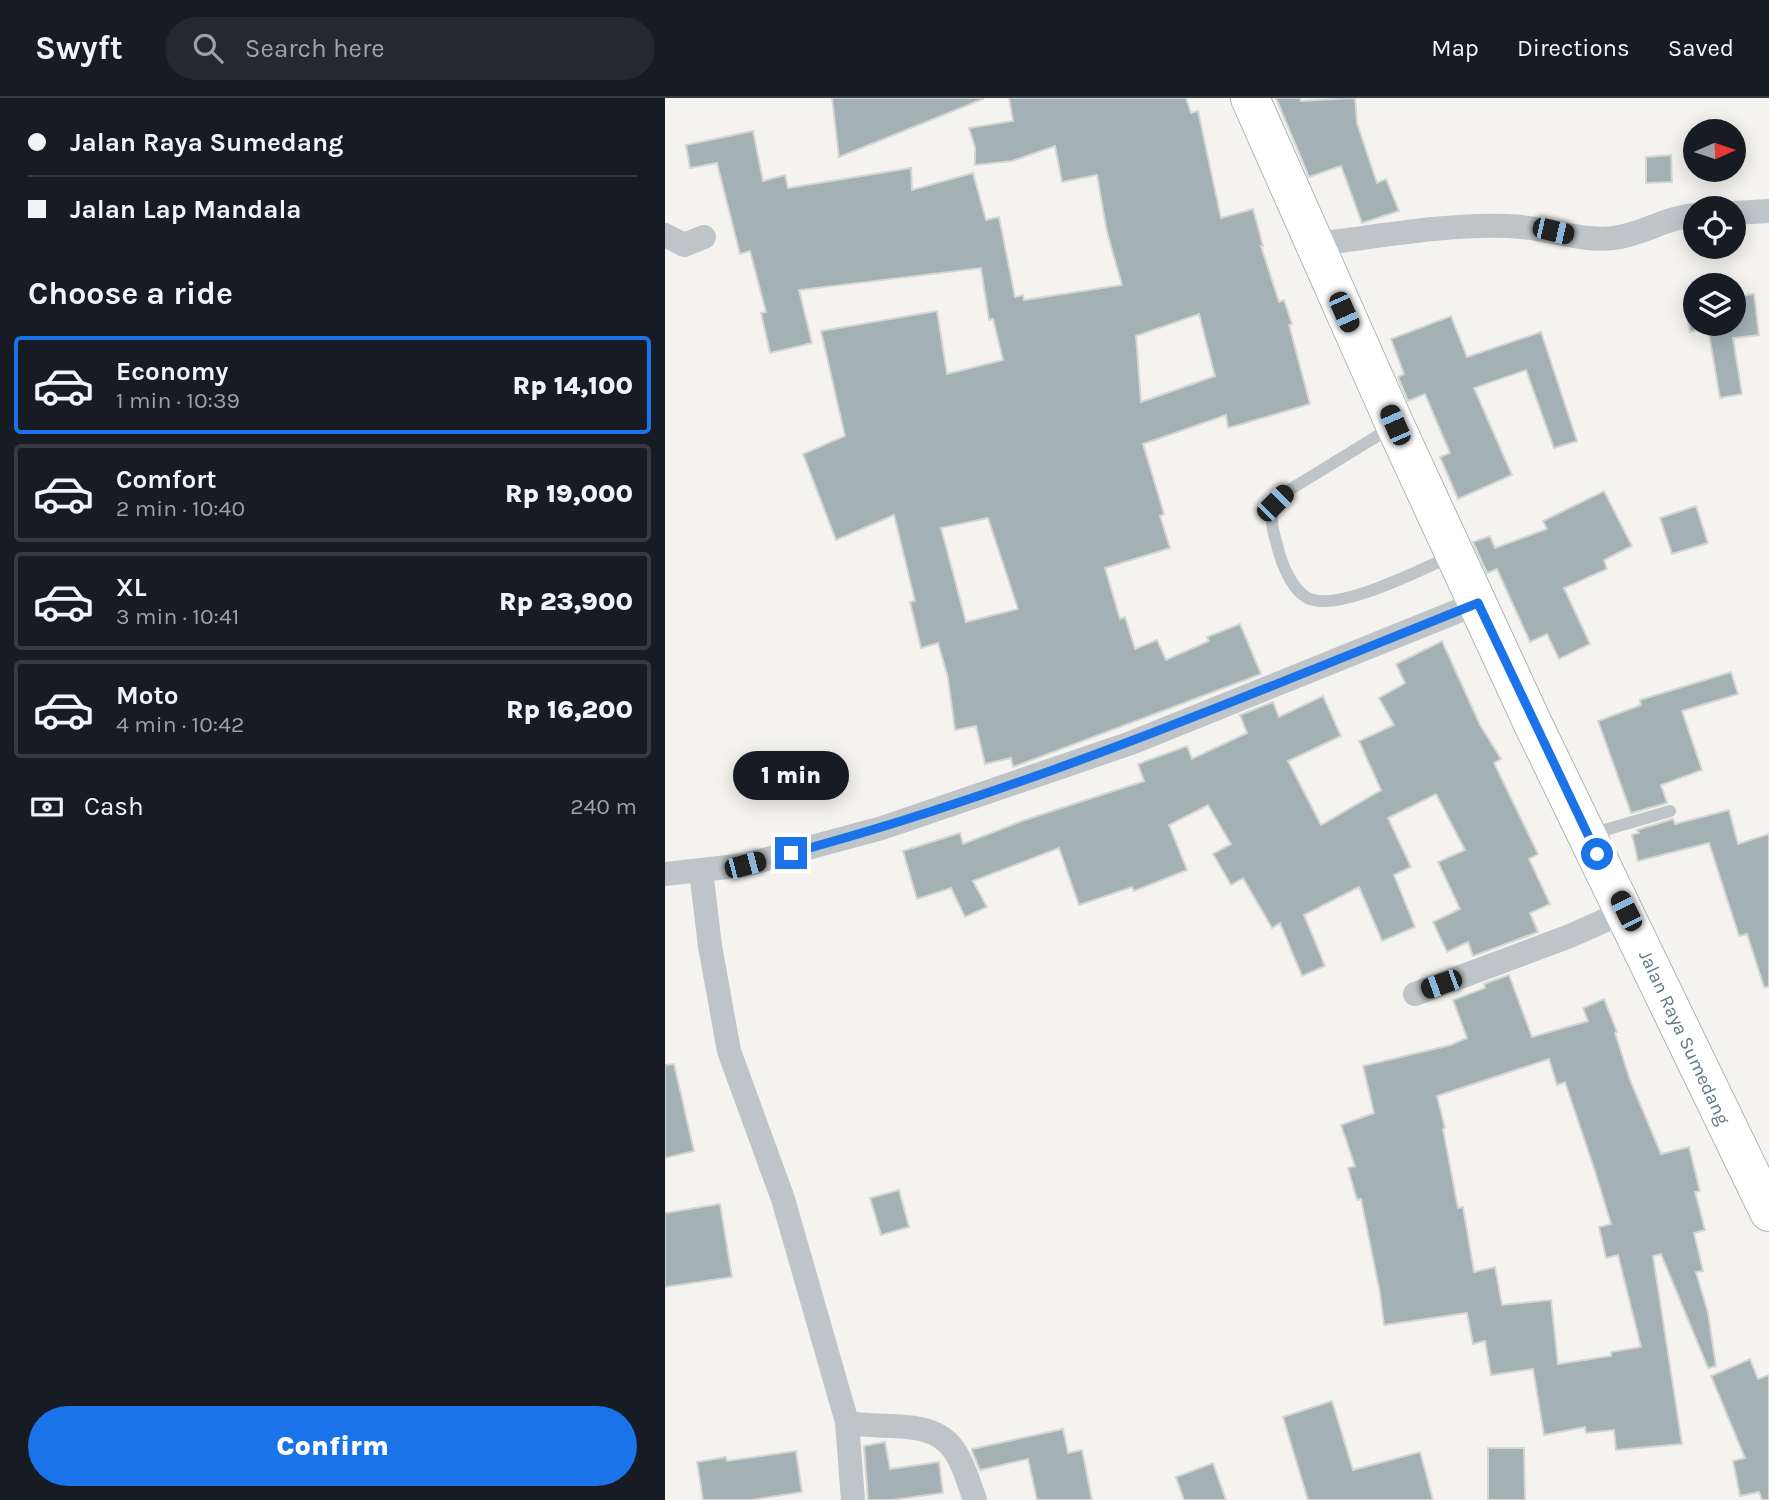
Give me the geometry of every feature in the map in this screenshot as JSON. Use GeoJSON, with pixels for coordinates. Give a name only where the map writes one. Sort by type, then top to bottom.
{"type":"FeatureCollection","features":[{"type":"Feature","properties":{"kind":"highway","name":"Jalan Raya Sumedang"},"geometry":{"type":"LineString","coordinates":[[1250,98],[1455,555],[1769,1212]]}},
{"type":"Feature","properties":{"kind":"street"},"geometry":{"type":"LineString","coordinates":[[1746,212],[1769,211]]}},
{"type":"Feature","properties":{"kind":"street"},"geometry":{"type":"LineString","coordinates":[[1314,244],[1472,225],[1536,227],[1589,238],[1612,239],[1632,235],[1658,223],[1683,218]]}},
{"type":"Feature","properties":{"kind":"street"},"geometry":{"type":"LineString","coordinates":[[665,235],[684,245],[704,237]]}},
{"type":"Feature","properties":{"kind":"street"},"geometry":{"type":"LineString","coordinates":[[665,874],[745,865],[883,828],[1118,748],[1478,603]]}},
{"type":"Feature","properties":{"kind":"street"},"geometry":{"type":"LineString","coordinates":[[701,871],[710,946],[729,1051],[783,1199],[847,1422],[853,1500]]}},
{"type":"Feature","properties":{"kind":"street"},"geometry":{"type":"LineString","coordinates":[[1415,994],[1570,936],[1626,911]]}},
{"type":"Feature","properties":{"kind":"street"},"geometry":{"type":"LineString","coordinates":[[847,1422],[926,1430],[941,1437],[954,1450],[975,1500]]}},
{"type":"Feature","properties":{"kind":"lane"},"geometry":{"type":"LineString","coordinates":[[1395,425],[1286,492],[1275,503],[1271,524],[1279,553],[1296,588],[1309,599],[1328,601],[1347,599],[1455,555]]}},
{"type":"Feature","properties":{"kind":"lane"},"geometry":{"type":"LineString","coordinates":[[1587,835],[1670,811]]}},
{"type":"Feature","properties":{"kind":"building"},"geometry":{"type":"Polygon","coordinates":[[[832,98],[983,98],[983,99],[839,157],[832,98]]]}},
{"type":"Feature","properties":{"kind":"building"},"geometry":{"type":"Polygon","coordinates":[[[1009,98],[1186,98],[1191,113],[1198,111],[1221,218],[1253,209],[1261,246],[1279,302],[1284,300],[1292,324],[1289,325],[1310,404],[1228,428],[1226,415],[1143,444],[1164,514],[1160,516],[1170,548],[1105,568],[1120,619],[1125,617],[1135,649],[1157,640],[1166,660],[1209,641],[1207,637],[1240,624],[1261,674],[1013,767],[1011,758],[985,764],[976,726],[955,730],[948,678],[938,643],[921,648],[910,602],[915,601],[894,515],[836,540],[803,454],[845,436],[821,331],[937,311],[947,374],[1003,360],[993,319],[989,320],[981,268],[799,290],[812,343],[770,353],[761,313],[766,312],[750,251],[740,254],[717,163],[690,168],[686,145],[753,131],[763,181],[785,175],[788,188],[911,168],[912,190],[973,173],[986,220],[999,217],[1015,297],[1023,295],[1024,300],[1122,285],[1107,232],[1097,175],[1062,182],[1055,146],[1012,161],[975,165],[975,147],[969,128],[1013,121],[1009,98]],[[1199,314],[1136,336],[1141,402],[1215,376],[1199,314]],[[988,518],[941,528],[966,622],[1018,609],[988,518]]]}},
{"type":"Feature","properties":{"kind":"building"},"geometry":{"type":"Polygon","coordinates":[[[1276,98],[1300,98],[1301,101],[1355,98],[1357,123],[1377,183],[1386,179],[1399,211],[1362,223],[1341,166],[1309,177],[1276,98]]]}},
{"type":"Feature","properties":{"kind":"building"},"geometry":{"type":"Polygon","coordinates":[[[1671,155],[1672,182],[1646,183],[1646,157],[1671,155]]]}},
{"type":"Feature","properties":{"kind":"building"},"geometry":{"type":"Polygon","coordinates":[[[1754,294],[1759,335],[1733,338],[1742,394],[1720,398],[1709,336],[1746,336],[1746,295],[1754,294]]]}},
{"type":"Feature","properties":{"kind":"building"},"geometry":{"type":"Polygon","coordinates":[[[1451,316],[1467,357],[1541,332],[1577,441],[1554,448],[1526,370],[1474,388],[1512,475],[1458,499],[1440,457],[1450,453],[1425,394],[1408,401],[1398,377],[1404,374],[1391,339],[1451,316]]]}},
{"type":"Feature","properties":{"kind":"building"},"geometry":{"type":"Polygon","coordinates":[[[1604,491],[1632,546],[1604,560],[1607,569],[1564,588],[1590,644],[1559,659],[1547,634],[1530,642],[1497,569],[1487,573],[1473,542],[1490,536],[1495,548],[1547,529],[1543,521],[1604,491]]]}},
{"type":"Feature","properties":{"kind":"building"},"geometry":{"type":"Polygon","coordinates":[[[1696,506],[1708,543],[1672,554],[1660,518],[1696,506]]]}},
{"type":"Feature","properties":{"kind":"building"},"geometry":{"type":"Polygon","coordinates":[[[1442,641],[1480,725],[1501,759],[1494,763],[1538,854],[1529,859],[1550,904],[1530,913],[1538,932],[1473,956],[1468,942],[1447,952],[1433,922],[1460,909],[1438,862],[1465,850],[1436,794],[1388,818],[1411,867],[1394,875],[1415,927],[1382,941],[1359,887],[1304,915],[1325,966],[1302,976],[1280,923],[1272,928],[1243,878],[1231,885],[1213,854],[1231,844],[1208,805],[1169,825],[1187,870],[1134,891],[1132,887],[1079,905],[1059,848],[973,881],[987,907],[965,917],[951,888],[917,899],[903,851],[960,833],[963,844],[1022,821],[1144,781],[1138,764],[1187,746],[1192,759],[1247,733],[1240,715],[1273,702],[1279,717],[1323,696],[1341,736],[1288,761],[1321,825],[1381,790],[1359,741],[1394,725],[1379,698],[1405,683],[1396,664],[1442,641]]]}},
{"type":"Feature","properties":{"kind":"building"},"geometry":{"type":"Polygon","coordinates":[[[1731,672],[1738,694],[1682,711],[1702,770],[1661,785],[1667,803],[1631,813],[1598,721],[1641,705],[1640,700],[1731,672]]]}},
{"type":"Feature","properties":{"kind":"building"},"geometry":{"type":"Polygon","coordinates":[[[1729,810],[1738,844],[1769,834],[1769,987],[1764,987],[1747,934],[1739,936],[1709,843],[1638,861],[1632,835],[1639,833],[1637,830],[1673,819],[1675,824],[1729,810]]]}},
{"type":"Feature","properties":{"kind":"building"},"geometry":{"type":"Polygon","coordinates":[[[1509,975],[1532,1037],[1588,1021],[1583,1008],[1604,999],[1617,1032],[1615,1033],[1630,1080],[1661,1154],[1689,1147],[1700,1191],[1695,1192],[1705,1230],[1694,1233],[1703,1271],[1696,1272],[1708,1313],[1716,1366],[1708,1368],[1661,1254],[1653,1256],[1682,1444],[1616,1450],[1614,1430],[1586,1433],[1585,1427],[1544,1435],[1533,1369],[1491,1375],[1485,1341],[1473,1344],[1467,1313],[1384,1325],[1361,1199],[1357,1200],[1348,1168],[1355,1166],[1341,1125],[1374,1113],[1363,1066],[1451,1045],[1467,1038],[1453,1000],[1485,988],[1484,984],[1509,975]],[[1549,1059],[1437,1096],[1458,1208],[1463,1207],[1474,1272],[1495,1267],[1502,1305],[1551,1300],[1558,1364],[1611,1356],[1611,1352],[1641,1347],[1618,1255],[1606,1258],[1599,1227],[1611,1224],[1594,1168],[1565,1082],[1557,1085],[1549,1059]]]}},
{"type":"Feature","properties":{"kind":"building"},"geometry":{"type":"Polygon","coordinates":[[[674,1064],[694,1151],[665,1158],[665,1065],[674,1064]]]}},
{"type":"Feature","properties":{"kind":"building"},"geometry":{"type":"Polygon","coordinates":[[[899,1190],[909,1227],[881,1235],[870,1198],[899,1190]]]}},
{"type":"Feature","properties":{"kind":"building"},"geometry":{"type":"Polygon","coordinates":[[[720,1204],[732,1277],[665,1287],[665,1213],[720,1204]]]}},
{"type":"Feature","properties":{"kind":"building"},"geometry":{"type":"Polygon","coordinates":[[[1750,1359],[1758,1379],[1769,1375],[1769,1500],[1762,1500],[1759,1492],[1740,1496],[1733,1461],[1745,1458],[1711,1376],[1750,1359]]]}},
{"type":"Feature","properties":{"kind":"building"},"geometry":{"type":"Polygon","coordinates":[[[1332,1401],[1353,1470],[1420,1452],[1433,1500],[1308,1500],[1283,1417],[1332,1401]]]}},
{"type":"Feature","properties":{"kind":"building"},"geometry":{"type":"Polygon","coordinates":[[[1063,1429],[1068,1453],[1082,1450],[1092,1500],[1037,1500],[1028,1459],[980,1470],[972,1451],[972,1449],[1063,1429]]]}},
{"type":"Feature","properties":{"kind":"building"},"geometry":{"type":"Polygon","coordinates":[[[885,1442],[890,1469],[939,1462],[943,1493],[891,1500],[868,1500],[864,1446],[885,1442]]]}},
{"type":"Feature","properties":{"kind":"building"},"geometry":{"type":"Polygon","coordinates":[[[1488,1448],[1524,1448],[1525,1500],[1488,1500],[1488,1448]]]}},
{"type":"Feature","properties":{"kind":"building"},"geometry":{"type":"Polygon","coordinates":[[[796,1451],[802,1492],[751,1500],[703,1500],[697,1462],[726,1457],[727,1461],[796,1451]]]}},
{"type":"Feature","properties":{"kind":"building"},"geometry":{"type":"Polygon","coordinates":[[[1213,1463],[1226,1500],[1184,1500],[1176,1477],[1213,1463]]]}},
{"type":"Feature","properties":{"kind":"route"},"geometry":{"type":"LineString","coordinates":[[791,853],[883,828],[1131,743],[1478,603],[1533,724],[1597,854]]}}]}
